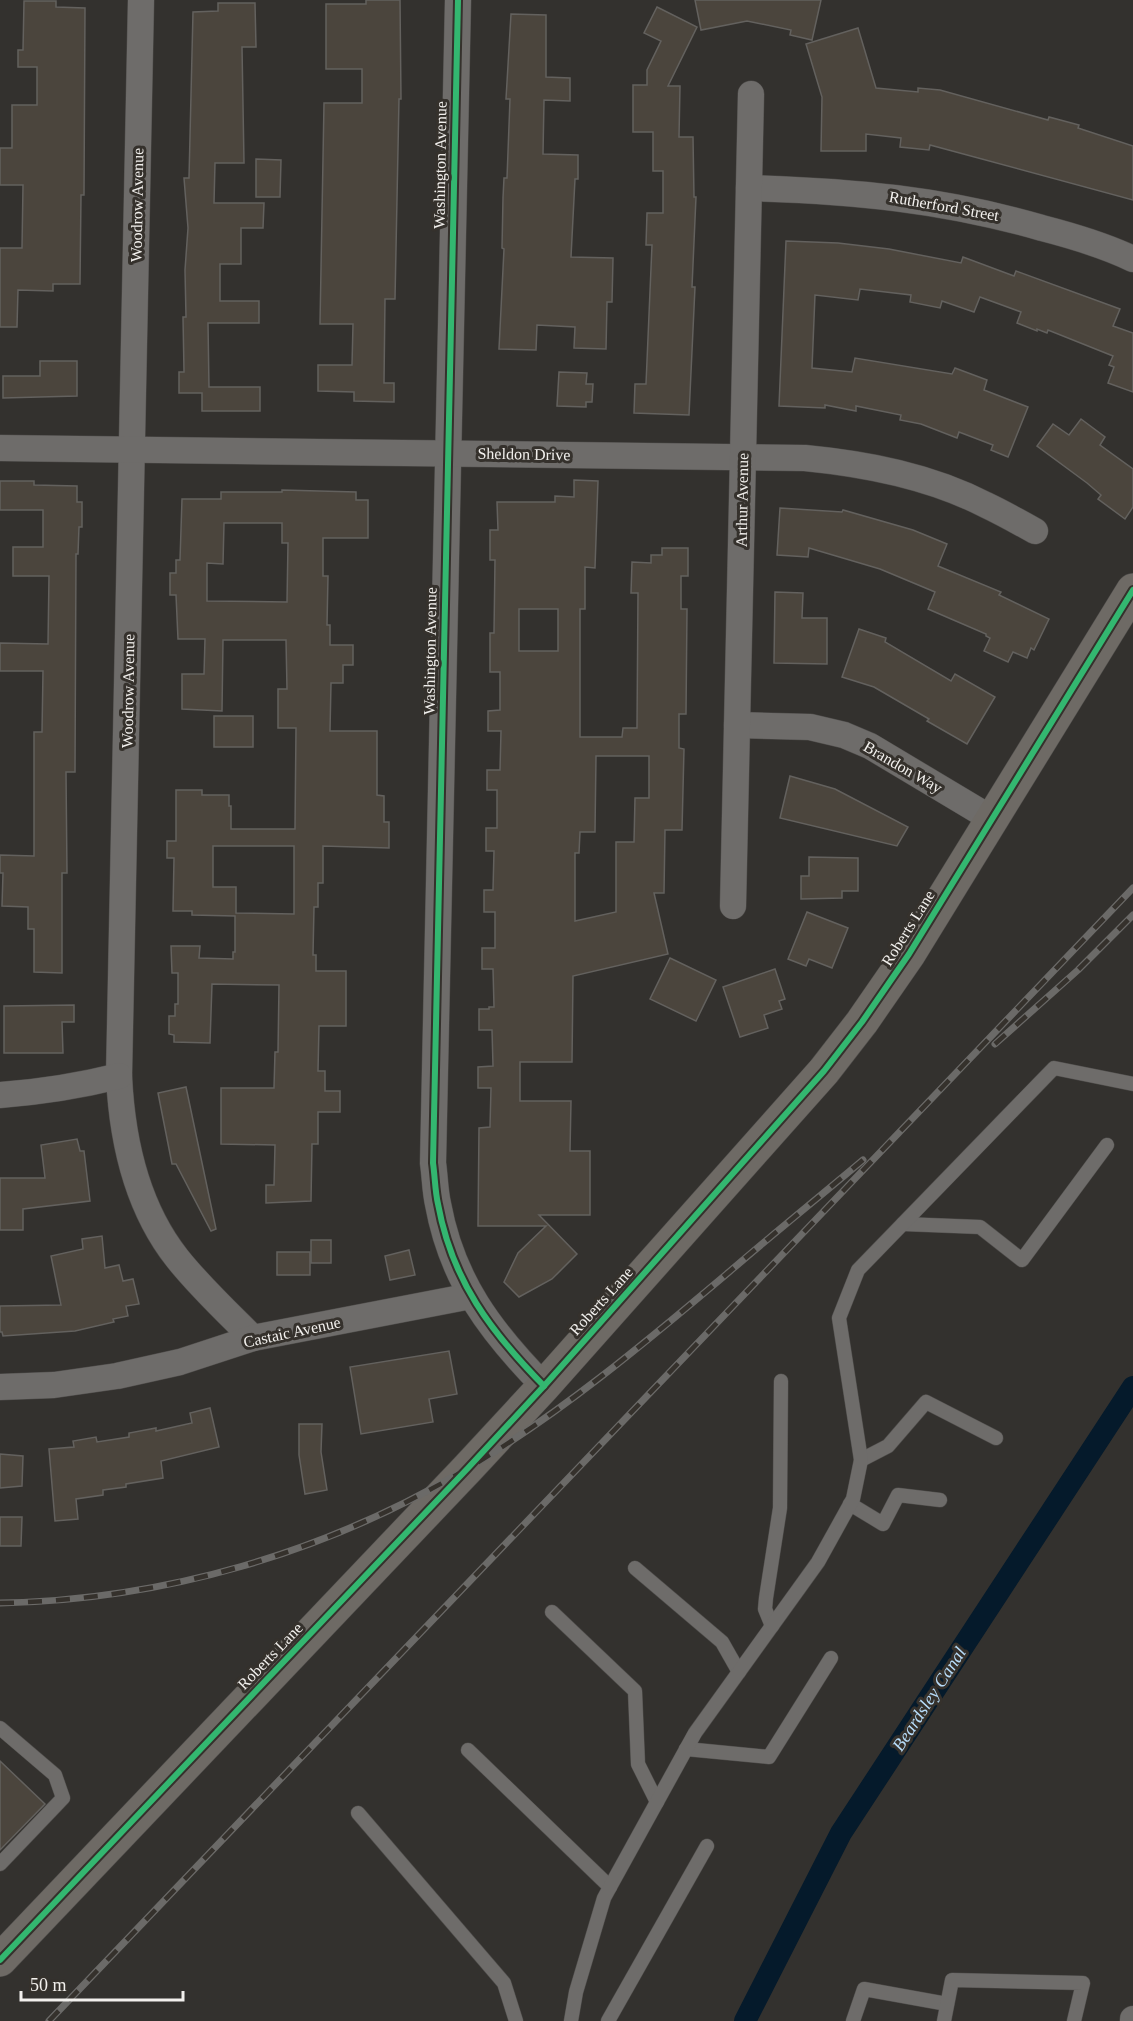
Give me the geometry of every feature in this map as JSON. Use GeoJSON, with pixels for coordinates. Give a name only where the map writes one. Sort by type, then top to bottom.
{"type":"FeatureCollection","features":[{"type":"Feature","properties":{"kind":"street","name":"Woodrow Avenue"},"geometry":{"type":"LineString","coordinates":[[141,0],[119,1076],[121,1112],[126,1148],[138,1188],[156,1225],[175,1256],[202,1287],[253,1338]]}},
{"type":"Feature","properties":{"kind":"street","name":"Washington Avenue"},"geometry":{"type":"LineString","coordinates":[[458,0],[433,1163],[438,1204],[446,1239],[471,1296]]}},
{"type":"Feature","properties":{"kind":"street","name":"Arthur Avenue"},"geometry":{"type":"LineString","coordinates":[[733,906],[751,94]]}},
{"type":"Feature","properties":{"kind":"street","name":"Rutherford Street"},"geometry":{"type":"LineString","coordinates":[[749,188],[873,194],[938,203],[1002,216],[1065,234],[1133,259]]}},
{"type":"Feature","properties":{"kind":"street","name":"Sheldon Drive"},"geometry":{"type":"LineString","coordinates":[[0,448],[743,456],[815,459],[894,471],[940,485],[985,504],[1035,531]]}},
{"type":"Feature","properties":{"kind":"street","name":"Roberts Lane"},"geometry":{"type":"LineString","coordinates":[[0,1960],[544,1386],[830,1063],[862,1022],[909,954],[1133,590]]}},
{"type":"Feature","properties":{"kind":"street","name":"Brandon Way"},"geometry":{"type":"LineString","coordinates":[[737,725],[810,727],[844,735],[870,746],[992,819]]}},
{"type":"Feature","properties":{"kind":"street"},"geometry":{"type":"LineString","coordinates":[[0,1095],[36,1093],[75,1087],[119,1076]]}},
{"type":"Feature","properties":{"kind":"street"},"geometry":{"type":"LineString","coordinates":[[471,1296],[494,1331],[544,1386]]}},
{"type":"Feature","properties":{"kind":"street","name":"Castaic Avenue"},"geometry":{"type":"LineString","coordinates":[[0,1387],[54,1385],[117,1376],[180,1362],[253,1338],[471,1296]]}},
{"type":"Feature","properties":{"kind":"lane"},"geometry":{"type":"LineString","coordinates":[[571,2021],[576,1992],[604,1898],[695,1733],[818,1562],[853,1499],[861,1460],[839,1317],[858,1270],[1054,1068],[1133,1084]]}},
{"type":"Feature","properties":{"kind":"lane"},"geometry":{"type":"LineString","coordinates":[[903,1224],[980,1227],[1022,1260],[1107,1145]]}},
{"type":"Feature","properties":{"kind":"lane"},"geometry":{"type":"LineString","coordinates":[[772,1626],[765,1609],[780,1508],[781,1381]]}},
{"type":"Feature","properties":{"kind":"lane"},"geometry":{"type":"LineString","coordinates":[[861,1460],[888,1446],[926,1402],[996,1438]]}},
{"type":"Feature","properties":{"kind":"lane"},"geometry":{"type":"LineString","coordinates":[[850,1504],[884,1524],[898,1494],[940,1500]]}},
{"type":"Feature","properties":{"kind":"lane"},"geometry":{"type":"LineString","coordinates":[[635,1568],[722,1642],[740,1672]]}},
{"type":"Feature","properties":{"kind":"lane"},"geometry":{"type":"LineString","coordinates":[[552,1612],[635,1691],[638,1764],[657,1802]]}},
{"type":"Feature","properties":{"kind":"lane"},"geometry":{"type":"LineString","coordinates":[[686,1749],[769,1757],[831,1658]]}},
{"type":"Feature","properties":{"kind":"lane"},"geometry":{"type":"LineString","coordinates":[[0,1728],[55,1775],[63,1798],[0,1864]]}},
{"type":"Feature","properties":{"kind":"lane"},"geometry":{"type":"LineString","coordinates":[[468,1750],[610,1887]]}},
{"type":"Feature","properties":{"kind":"lane"},"geometry":{"type":"LineString","coordinates":[[358,1812],[504,1983],[516,2021]]}},
{"type":"Feature","properties":{"kind":"lane"},"geometry":{"type":"LineString","coordinates":[[608,2021],[706,1846]]}},
{"type":"Feature","properties":{"kind":"lane"},"geometry":{"type":"LineString","coordinates":[[944,2021],[952,1980],[1083,1983],[1074,2021]]}},
{"type":"Feature","properties":{"kind":"lane"},"geometry":{"type":"LineString","coordinates":[[853,2021],[864,1989],[947,2004]]}},
{"type":"Feature","properties":{"kind":"building"},"geometry":{"type":"Polygon","coordinates":[[[366,0],[400,0],[401,99],[399,99],[395,299],[385,299],[384,383],[394,383],[394,402],[354,401],[354,392],[318,391],[318,365],[352,365],[353,324],[320,324],[324,103],[362,103],[362,69],[326,69],[326,4],[366,4],[366,0]]]}},
{"type":"Feature","properties":{"kind":"building"},"geometry":{"type":"Polygon","coordinates":[[[695,0],[821,0],[812,40],[790,35],[791,30],[747,21],[701,30],[695,0]]]}},
{"type":"Feature","properties":{"kind":"building"},"geometry":{"type":"Polygon","coordinates":[[[24,1],[56,1],[56,7],[85,8],[84,195],[81,195],[80,284],[53,284],[53,291],[18,290],[17,327],[0,327],[0,248],[22,248],[23,185],[0,185],[0,148],[12,148],[12,105],[37,105],[37,67],[18,67],[18,50],[23,50],[24,1]]]}},
{"type":"Feature","properties":{"kind":"building"},"geometry":{"type":"Polygon","coordinates":[[[218,3],[255,3],[256,47],[242,47],[244,163],[215,163],[214,203],[264,203],[263,228],[241,228],[241,264],[220,264],[220,301],[259,301],[259,323],[208,323],[209,387],[260,387],[260,411],[202,411],[202,393],[179,393],[179,372],[184,372],[183,317],[186,317],[185,270],[188,228],[184,178],[189,178],[193,12],[218,11],[218,3]]]}},
{"type":"Feature","properties":{"kind":"building"},"geometry":{"type":"Polygon","coordinates":[[[657,7],[697,27],[668,86],[680,86],[679,137],[693,137],[694,197],[696,197],[692,287],[695,287],[689,415],[634,413],[635,384],[646,384],[652,245],[646,245],[647,213],[663,213],[663,171],[653,171],[653,132],[633,132],[633,85],[647,85],[647,70],[661,41],[644,33],[657,7]]]}},
{"type":"Feature","properties":{"kind":"building"},"geometry":{"type":"Polygon","coordinates":[[[511,14],[546,15],[546,77],[570,78],[570,101],[544,100],[543,154],[578,155],[571,257],[613,258],[612,302],[607,302],[606,349],[574,348],[575,327],[537,325],[536,350],[499,349],[504,249],[502,248],[503,198],[504,178],[507,178],[510,99],[506,99],[511,14]]]}},
{"type":"Feature","properties":{"kind":"building"},"geometry":{"type":"Polygon","coordinates":[[[858,28],[876,88],[918,92],[918,88],[940,90],[1048,120],[1049,117],[1079,125],[1078,128],[1133,146],[1133,200],[930,145],[929,150],[900,147],[901,138],[866,134],[866,151],[821,151],[822,97],[806,44],[858,28]]]}},
{"type":"Feature","properties":{"kind":"building"},"geometry":{"type":"Polygon","coordinates":[[[256,159],[281,160],[280,197],[256,197],[256,159]]]}},
{"type":"Feature","properties":{"kind":"building"},"geometry":{"type":"Polygon","coordinates":[[[786,241],[838,243],[889,249],[961,263],[963,257],[1014,276],[1016,271],[1120,309],[1113,326],[1133,333],[1133,392],[1108,383],[1114,367],[1109,365],[1113,356],[1048,330],[1047,333],[1037,329],[1037,331],[1017,323],[1021,312],[980,297],[974,312],[942,301],[940,308],[910,302],[911,295],[860,289],[858,300],[815,295],[812,368],[852,372],[855,358],[952,374],[955,368],[987,380],[984,390],[1028,407],[1008,457],[991,450],[993,445],[959,432],[957,438],[921,424],[900,420],[901,415],[856,406],[856,411],[825,405],[825,408],[779,406],[786,241]]]}},
{"type":"Feature","properties":{"kind":"building"},"geometry":{"type":"Polygon","coordinates":[[[40,361],[77,361],[77,396],[3,398],[3,376],[40,376],[40,361]]]}},
{"type":"Feature","properties":{"kind":"building"},"geometry":{"type":"Polygon","coordinates":[[[559,372],[587,373],[586,384],[593,384],[592,402],[586,402],[586,407],[557,406],[559,372]]]}},
{"type":"Feature","properties":{"kind":"building"},"geometry":{"type":"Polygon","coordinates":[[[1081,419],[1105,437],[1100,445],[1133,469],[1133,507],[1125,519],[1098,499],[1101,495],[1087,483],[1037,446],[1053,424],[1069,435],[1081,419]]]}},
{"type":"Feature","properties":{"kind":"building"},"geometry":{"type":"Polygon","coordinates":[[[574,480],[598,481],[595,568],[585,567],[585,609],[580,609],[580,737],[622,737],[623,728],[637,728],[638,593],[631,593],[632,562],[651,563],[651,555],[662,555],[662,548],[688,548],[688,576],[681,576],[681,609],[687,609],[686,714],[679,714],[679,748],[684,749],[682,830],[665,830],[664,893],[654,893],[668,954],[573,976],[572,1062],[520,1062],[520,1101],[571,1101],[570,1151],[590,1151],[590,1215],[539,1215],[577,1254],[552,1279],[519,1297],[504,1282],[518,1253],[546,1226],[478,1226],[479,1128],[490,1127],[491,1088],[478,1088],[478,1067],[493,1066],[492,1030],[479,1030],[479,1009],[494,1007],[493,969],[482,969],[482,948],[495,948],[495,912],[484,912],[484,890],[493,890],[494,851],[486,851],[486,828],[497,828],[497,790],[487,790],[487,770],[500,770],[501,731],[488,731],[488,711],[500,710],[500,672],[490,672],[490,633],[494,633],[495,560],[490,560],[490,530],[498,530],[497,502],[555,502],[555,496],[574,497],[574,480]],[[519,609],[519,651],[558,651],[558,609],[519,609]],[[596,756],[595,832],[580,832],[579,853],[575,853],[575,921],[616,912],[616,842],[634,842],[635,798],[649,798],[649,756],[596,756]]]}},
{"type":"Feature","properties":{"kind":"building"},"geometry":{"type":"Polygon","coordinates":[[[0,481],[34,481],[34,485],[77,486],[77,502],[82,502],[82,527],[79,527],[78,554],[76,554],[75,772],[66,772],[67,873],[62,873],[62,973],[34,972],[34,929],[28,929],[28,907],[2,906],[3,873],[0,873],[0,855],[34,856],[34,732],[42,732],[43,671],[0,671],[0,643],[48,644],[49,576],[13,576],[13,547],[43,547],[43,510],[0,510],[0,481]]]}},
{"type":"Feature","properties":{"kind":"building"},"geometry":{"type":"Polygon","coordinates":[[[282,490],[356,492],[356,500],[368,500],[368,538],[323,538],[323,576],[328,576],[327,625],[330,625],[330,645],[353,645],[353,665],[343,665],[343,683],[331,683],[330,731],[377,731],[377,795],[384,796],[384,822],[389,822],[389,848],[323,846],[323,883],[318,883],[318,907],[314,907],[313,955],[316,955],[316,971],[346,971],[346,1026],[319,1026],[318,1071],[325,1071],[325,1091],[340,1091],[340,1112],[318,1112],[318,1144],[312,1144],[311,1201],[266,1203],[266,1185],[274,1185],[275,1145],[221,1144],[221,1088],[274,1088],[275,1052],[278,1052],[279,985],[212,984],[210,1043],[174,1042],[174,1035],[169,1034],[169,1016],[175,1016],[175,1004],[178,1004],[178,973],[172,973],[171,946],[200,946],[199,958],[233,959],[235,916],[192,915],[192,911],[173,911],[174,858],[167,858],[167,841],[176,841],[176,790],[202,790],[202,795],[229,795],[231,829],[295,829],[296,728],[278,728],[278,689],[287,689],[286,640],[223,640],[222,711],[182,709],[182,674],[204,674],[205,639],[178,639],[176,595],[170,595],[170,573],[176,573],[176,560],[180,560],[182,499],[221,499],[221,492],[282,492],[282,490]],[[224,523],[223,564],[207,563],[207,601],[287,602],[288,543],[282,543],[282,523],[224,523]],[[213,846],[213,887],[236,887],[236,913],[294,914],[294,846],[213,846]]]}},
{"type":"Feature","properties":{"kind":"building"},"geometry":{"type":"Polygon","coordinates":[[[780,508],[842,512],[843,510],[913,530],[947,544],[938,566],[1001,592],[999,595],[1049,619],[1034,650],[1031,648],[1027,658],[1013,652],[1008,662],[984,651],[990,638],[986,634],[928,609],[935,592],[880,569],[809,548],[808,557],[777,555],[780,508]]]}},
{"type":"Feature","properties":{"kind":"building"},"geometry":{"type":"Polygon","coordinates":[[[775,592],[803,593],[802,618],[827,618],[827,664],[774,663],[775,592]]]}},
{"type":"Feature","properties":{"kind":"building"},"geometry":{"type":"Polygon","coordinates":[[[859,629],[886,638],[885,642],[951,681],[955,674],[995,697],[967,744],[874,687],[842,677],[859,629]]]}},
{"type":"Feature","properties":{"kind":"building"},"geometry":{"type":"Polygon","coordinates":[[[214,716],[253,716],[253,747],[214,747],[214,716]]]}},
{"type":"Feature","properties":{"kind":"building"},"geometry":{"type":"Polygon","coordinates":[[[790,776],[835,789],[908,827],[897,846],[780,818],[790,776]]]}},
{"type":"Feature","properties":{"kind":"building"},"geometry":{"type":"Polygon","coordinates":[[[809,857],[858,858],[858,891],[842,891],[842,898],[801,899],[801,876],[809,876],[809,857]]]}},
{"type":"Feature","properties":{"kind":"building"},"geometry":{"type":"Polygon","coordinates":[[[807,912],[848,928],[832,968],[809,959],[806,966],[788,959],[807,912]]]}},
{"type":"Feature","properties":{"kind":"building"},"geometry":{"type":"Polygon","coordinates":[[[670,958],[716,980],[696,1021],[650,999],[670,958]]]}},
{"type":"Feature","properties":{"kind":"building"},"geometry":{"type":"Polygon","coordinates":[[[775,969],[785,999],[779,1001],[782,1009],[764,1015],[768,1028],[740,1037],[723,987],[775,969]]]}},
{"type":"Feature","properties":{"kind":"building"},"geometry":{"type":"Polygon","coordinates":[[[74,1005],[74,1022],[62,1022],[63,1053],[4,1053],[4,1006],[74,1005]]]}},
{"type":"Feature","properties":{"kind":"building"},"geometry":{"type":"Polygon","coordinates":[[[186,1087],[216,1229],[211,1231],[176,1164],[172,1164],[158,1093],[186,1087]]]}},
{"type":"Feature","properties":{"kind":"building"},"geometry":{"type":"Polygon","coordinates":[[[77,1139],[80,1151],[84,1151],[90,1201],[23,1209],[23,1230],[0,1230],[0,1178],[45,1178],[41,1145],[77,1139]]]}},
{"type":"Feature","properties":{"kind":"building"},"geometry":{"type":"Polygon","coordinates":[[[102,1236],[105,1268],[119,1265],[123,1281],[133,1279],[139,1304],[126,1306],[128,1316],[113,1319],[114,1322],[75,1331],[3,1336],[0,1332],[0,1306],[61,1305],[51,1256],[83,1249],[82,1239],[102,1236]]]}},
{"type":"Feature","properties":{"kind":"building"},"geometry":{"type":"Polygon","coordinates":[[[311,1240],[331,1240],[331,1263],[311,1263],[311,1240]]]}},
{"type":"Feature","properties":{"kind":"building"},"geometry":{"type":"Polygon","coordinates":[[[409,1250],[415,1275],[390,1280],[385,1256],[409,1250]]]}},
{"type":"Feature","properties":{"kind":"building"},"geometry":{"type":"Polygon","coordinates":[[[277,1252],[310,1252],[310,1275],[277,1275],[277,1252]]]}},
{"type":"Feature","properties":{"kind":"building"},"geometry":{"type":"Polygon","coordinates":[[[449,1351],[457,1394],[429,1399],[433,1422],[361,1434],[350,1367],[449,1351]]]}},
{"type":"Feature","properties":{"kind":"building"},"geometry":{"type":"Polygon","coordinates":[[[210,1408],[219,1447],[161,1461],[163,1478],[126,1484],[126,1487],[103,1490],[103,1495],[76,1499],[78,1519],[55,1521],[49,1449],[74,1447],[73,1441],[96,1437],[97,1442],[129,1437],[129,1433],[156,1428],[156,1431],[192,1423],[190,1413],[210,1408]]]}},
{"type":"Feature","properties":{"kind":"building"},"geometry":{"type":"Polygon","coordinates":[[[299,1424],[322,1424],[321,1452],[327,1490],[305,1494],[299,1455],[299,1424]]]}},
{"type":"Feature","properties":{"kind":"building"},"geometry":{"type":"Polygon","coordinates":[[[0,1454],[23,1456],[22,1486],[0,1488],[0,1454]]]}},
{"type":"Feature","properties":{"kind":"building"},"geometry":{"type":"Polygon","coordinates":[[[0,1517],[22,1517],[21,1546],[0,1546],[0,1517]]]}},
{"type":"Feature","properties":{"kind":"building"},"geometry":{"type":"Polygon","coordinates":[[[0,1761],[45,1804],[0,1850],[0,1761]]]}},
{"type":"Feature","properties":{"kind":"waterway","name":"Beardsley Canal"},"geometry":{"type":"LineString","coordinates":[[745,2021],[841,1833],[1133,1387]]}},
{"type":"Feature","properties":{"kind":"railway"},"geometry":{"type":"LineString","coordinates":[[49,2021],[1133,888]]}},
{"type":"Feature","properties":{"kind":"railway"},"geometry":{"type":"LineString","coordinates":[[995,1044],[1078,970],[1133,915]]}},
{"type":"Feature","properties":{"kind":"railway"},"geometry":{"type":"LineString","coordinates":[[0,1603],[61,1600],[122,1593],[241,1567],[299,1548],[411,1499],[500,1448],[601,1377],[863,1160]]}},
{"type":"Feature","properties":{"kind":"cycle path"},"geometry":{"type":"LineString","coordinates":[[458,0],[433,1163],[444,1232],[464,1281],[476,1304],[491,1325],[544,1386]]}},
{"type":"Feature","properties":{"kind":"cycle path"},"geometry":{"type":"LineString","coordinates":[[0,1960],[468,1468],[544,1386],[824,1071],[862,1022],[909,954],[1133,590]]}}]}
